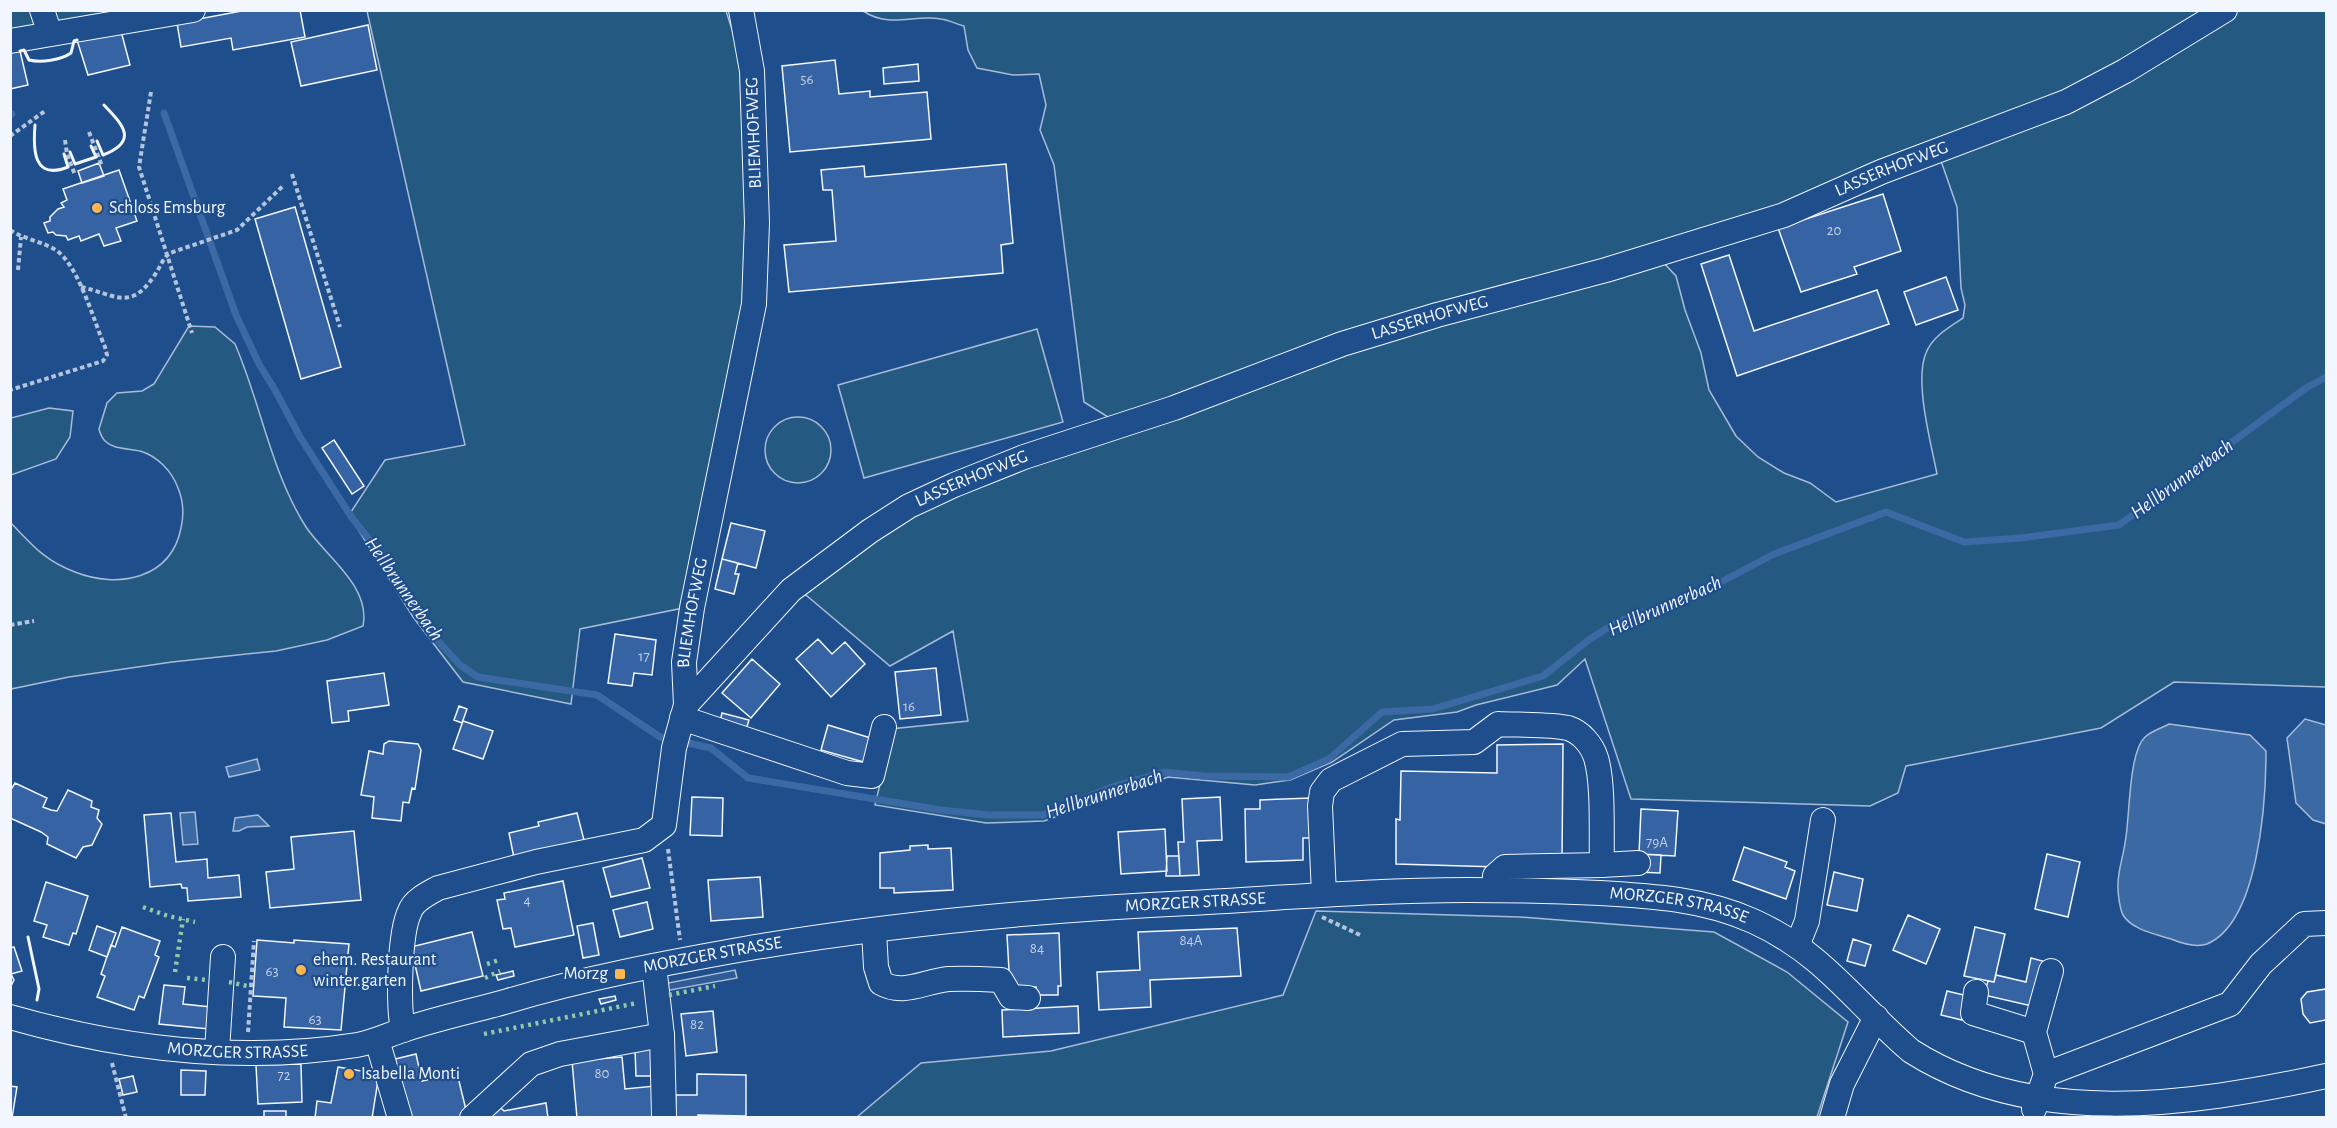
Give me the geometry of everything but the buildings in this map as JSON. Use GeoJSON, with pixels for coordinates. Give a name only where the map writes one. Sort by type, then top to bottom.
{"type":"FeatureCollection","features":[{"type":"Feature","properties":{"kind":"street"},"geometry":{"type":"LineString","coordinates":[[42,10],[50,34]]}},
{"type":"Feature","properties":{"kind":"street"},"geometry":{"type":"LineString","coordinates":[[10,41],[193,10]]}},
{"type":"Feature","properties":{"kind":"street","name":"BLIEMHOFWEG"},"geometry":{"type":"LineString","coordinates":[[664,825],[680,726],[684,662],[692,608],[754,304],[757,223],[752,71],[741,10]]}},
{"type":"Feature","properties":{"kind":"street","name":"LASSERHOFWEG"},"geometry":{"type":"LineString","coordinates":[[680,726],[791,590],[870,531],[909,506],[954,484],[1024,457],[1174,408],[1342,344],[1437,315],[1554,285],[1784,215],[1881,172],[2066,102],[2125,71],[2225,10]]}},
{"type":"Feature","properties":{"kind":"street"},"geometry":{"type":"LineString","coordinates":[[1321,905],[1320,806],[1322,792],[1331,780],[1402,744],[1474,742],[1498,724],[1568,728],[1581,734],[1589,744],[1596,758],[1599,779],[1602,865]]}},
{"type":"Feature","properties":{"kind":"street"},"geometry":{"type":"LineString","coordinates":[[680,726],[847,773],[872,776],[884,727]]}},
{"type":"Feature","properties":{"kind":"street"},"geometry":{"type":"LineString","coordinates":[[1797,946],[1807,921],[1823,820]]}},
{"type":"Feature","properties":{"kind":"street"},"geometry":{"type":"LineString","coordinates":[[403,1030],[400,998],[406,923],[410,908],[424,896],[438,888],[536,862],[644,840],[664,825]]}},
{"type":"Feature","properties":{"kind":"street"},"geometry":{"type":"LineString","coordinates":[[1494,890],[1495,876],[1504,867],[1638,863]]}},
{"type":"Feature","properties":{"kind":"street","name":"MORZGER STRASSE"},"geometry":{"type":"LineString","coordinates":[[10,1017],[137,1046],[217,1052],[319,1048],[362,1044],[403,1030],[538,992],[654,966],[874,930],[991,916],[1321,905],[1494,890],[1631,895],[1692,901],[1754,921],[1797,946],[1828,970],[1912,1052],[1958,1085],[2012,1105],[2074,1115],[2130,1115],[2176,1108],[2326,1076]]}},
{"type":"Feature","properties":{"kind":"street"},"geometry":{"type":"LineString","coordinates":[[2046,1074],[2230,1004],[2261,964],[2304,924],[2326,923]]}},
{"type":"Feature","properties":{"kind":"street"},"geometry":{"type":"LineString","coordinates":[[874,930],[876,967],[881,982],[892,989],[947,980],[1001,980],[1011,998],[1028,998]]}},
{"type":"Feature","properties":{"kind":"street"},"geometry":{"type":"LineString","coordinates":[[217,1052],[223,957]]}},
{"type":"Feature","properties":{"kind":"street"},"geometry":{"type":"LineString","coordinates":[[654,966],[662,1035],[664,1115]]}},
{"type":"Feature","properties":{"kind":"street"},"geometry":{"type":"LineString","coordinates":[[2034,1109],[2046,1074],[2034,1032],[2051,971]]}},
{"type":"Feature","properties":{"kind":"street"},"geometry":{"type":"LineString","coordinates":[[1976,992],[1973,1013],[2034,1032]]}},
{"type":"Feature","properties":{"kind":"street"},"geometry":{"type":"LineString","coordinates":[[1832,1118],[1842,1084],[1876,1017]]}},
{"type":"Feature","properties":{"kind":"street"},"geometry":{"type":"LineString","coordinates":[[472,1118],[531,1064],[560,1054],[662,1035]]}},
{"type":"Feature","properties":{"kind":"street"},"geometry":{"type":"LineString","coordinates":[[377,1040],[400,1118]]}},
{"type":"Feature","properties":{"kind":"path"},"geometry":{"type":"LineString","coordinates":[[152,92],[139,167],[192,333]]}},
{"type":"Feature","properties":{"kind":"path"},"geometry":{"type":"LineString","coordinates":[[10,136],[45,111]]}},
{"type":"Feature","properties":{"kind":"path"},"geometry":{"type":"LineString","coordinates":[[89,132],[102,166]]}},
{"type":"Feature","properties":{"kind":"path"},"geometry":{"type":"LineString","coordinates":[[65,140],[67,154],[75,176]]}},
{"type":"Feature","properties":{"kind":"path"},"geometry":{"type":"LineString","coordinates":[[292,174],[339,327]]}},
{"type":"Feature","properties":{"kind":"path"},"geometry":{"type":"LineString","coordinates":[[80,287],[120,300],[129,298],[145,288],[167,255],[237,230],[284,185]]}},
{"type":"Feature","properties":{"kind":"path"},"geometry":{"type":"LineString","coordinates":[[10,230],[21,237],[54,249],[66,260],[80,287],[105,347],[106,355],[104,361],[10,390]]}},
{"type":"Feature","properties":{"kind":"path"},"geometry":{"type":"LineString","coordinates":[[18,270],[21,237]]}},
{"type":"Feature","properties":{"kind":"path"},"geometry":{"type":"LineString","coordinates":[[10,625],[34,621]]}},
{"type":"Feature","properties":{"kind":"path"},"geometry":{"type":"LineString","coordinates":[[664,825],[681,947]]}},
{"type":"Feature","properties":{"kind":"path"},"geometry":{"type":"LineString","coordinates":[[1321,905],[1360,935]]}},
{"type":"Feature","properties":{"kind":"path"},"geometry":{"type":"LineString","coordinates":[[248,1039],[254,941]]}},
{"type":"Feature","properties":{"kind":"path"},"geometry":{"type":"LineString","coordinates":[[114,1068],[126,1118]]}},
{"type":"Feature","properties":{"kind":"shaded area"},"geometry":{"type":"Polygon","coordinates":[[[63,10],[166,11],[11,38],[11,11],[32,11],[34,16],[63,10]]]}},
{"type":"Feature","properties":{"kind":"shaded area"},"geometry":{"type":"Polygon","coordinates":[[[367,11],[726,11],[742,60],[749,270],[683,608],[580,629],[571,704],[463,682],[413,617],[349,515],[385,460],[465,445],[367,11]]]}},
{"type":"Feature","properties":{"kind":"shaded area"},"geometry":{"type":"Polygon","coordinates":[[[863,11],[2326,11],[2326,687],[2174,682],[2101,728],[1906,766],[1898,793],[1870,806],[1631,799],[1585,659],[1557,685],[1476,705],[1457,712],[1394,720],[1332,762],[1290,780],[1255,785],[1168,777],[1044,821],[986,823],[875,805],[886,759],[890,729],[968,721],[953,631],[890,666],[800,590],[868,537],[1108,417],[1084,402],[1054,165],[1040,130],[1046,105],[1039,74],[1013,75],[977,68],[968,50],[964,26],[947,20],[921,18],[893,20],[873,16],[863,11]],[[1940,158],[1660,259],[1676,276],[1685,310],[1701,353],[1709,390],[1736,436],[1758,457],[1784,473],[1810,483],[1836,502],[1937,474],[1925,412],[1923,365],[1932,342],[1963,318],[1965,305],[1961,288],[1957,207],[1940,158]]]}},
{"type":"Feature","properties":{"kind":"shaded area"},"geometry":{"type":"Polygon","coordinates":[[[189,326],[215,327],[235,344],[284,484],[306,527],[354,585],[364,611],[363,626],[327,640],[276,651],[172,662],[69,677],[11,689],[11,523],[40,552],[55,563],[91,577],[125,579],[140,576],[154,569],[166,559],[175,545],[181,528],[182,508],[180,493],[172,476],[158,460],[146,453],[109,444],[99,429],[107,403],[117,393],[142,391],[154,384],[189,326]]]}},
{"type":"Feature","properties":{"kind":"shaded area"},"geometry":{"type":"Polygon","coordinates":[[[1037,329],[1063,422],[864,478],[838,385],[1037,329]]]}},
{"type":"Feature","properties":{"kind":"shaded area"},"geometry":{"type":"Polygon","coordinates":[[[49,408],[73,411],[70,437],[56,459],[11,475],[11,418],[49,408]]]}},
{"type":"Feature","properties":{"kind":"shaded area"},"geometry":{"type":"Polygon","coordinates":[[[798,417],[810,420],[821,427],[828,438],[831,450],[828,462],[821,473],[810,480],[798,483],[786,480],[775,473],[768,462],[765,450],[768,438],[775,427],[786,420],[798,417]]]}},
{"type":"Feature","properties":{"kind":"shaded area"},"geometry":{"type":"Polygon","coordinates":[[[2305,719],[2326,725],[2326,824],[2313,820],[2296,803],[2287,738],[2305,719]]]}},
{"type":"Feature","properties":{"kind":"shaded area"},"geometry":{"type":"Polygon","coordinates":[[[2169,724],[2250,735],[2266,751],[2261,828],[2249,886],[2238,912],[2224,931],[2203,945],[2184,943],[2138,928],[2123,915],[2119,902],[2118,877],[2127,832],[2135,757],[2145,737],[2169,724]]]}},
{"type":"Feature","properties":{"kind":"shaded area"},"geometry":{"type":"Polygon","coordinates":[[[257,759],[260,770],[229,777],[226,767],[257,759]]]}},
{"type":"Feature","properties":{"kind":"shaded area"},"geometry":{"type":"Polygon","coordinates":[[[195,812],[198,844],[183,845],[180,813],[195,812]]]}},
{"type":"Feature","properties":{"kind":"shaded area"},"geometry":{"type":"Polygon","coordinates":[[[258,815],[269,826],[247,827],[233,831],[235,818],[258,815]]]}},
{"type":"Feature","properties":{"kind":"shaded area"},"geometry":{"type":"Polygon","coordinates":[[[1316,911],[1520,917],[1714,932],[1787,972],[1848,1022],[1817,1117],[857,1117],[921,1063],[1051,1051],[1283,995],[1316,911]]]}},
{"type":"Feature","properties":{"kind":"shaded area"},"geometry":{"type":"Polygon","coordinates":[[[735,970],[737,978],[665,991],[663,984],[735,970]]]}},
{"type":"Feature","properties":{"kind":"waterway","name":"Hellbrunnerbach"},"geometry":{"type":"LineString","coordinates":[[164,113],[236,315],[259,364],[300,437],[352,518],[382,555],[413,608],[460,665],[478,677],[597,695],[660,737],[711,748],[748,778],[941,810],[989,815],[1043,815],[1112,787],[1164,772],[1203,776],[1288,777],[1329,759],[1382,712],[1433,709],[1543,676],[1590,639],[1617,622],[1704,591],[1774,554],[1886,512],[1964,542],[2021,538],[2119,525],[2306,388],[2326,377]]}},
{"type":"Feature","properties":{"kind":"hedge"},"geometry":{"type":"LineString","coordinates":[[143,907],[195,922]]}},
{"type":"Feature","properties":{"kind":"hedge"},"geometry":{"type":"LineString","coordinates":[[175,972],[183,919]]}},
{"type":"Feature","properties":{"kind":"hedge"},"geometry":{"type":"LineString","coordinates":[[487,964],[499,960]]}},
{"type":"Feature","properties":{"kind":"hedge"},"geometry":{"type":"LineString","coordinates":[[485,978],[500,971]]}},
{"type":"Feature","properties":{"kind":"hedge"},"geometry":{"type":"LineString","coordinates":[[187,978],[207,980]]}},
{"type":"Feature","properties":{"kind":"hedge"},"geometry":{"type":"LineString","coordinates":[[229,982],[247,986]]}},
{"type":"Feature","properties":{"kind":"hedge"},"geometry":{"type":"LineString","coordinates":[[669,995],[715,986]]}},
{"type":"Feature","properties":{"kind":"hedge"},"geometry":{"type":"LineString","coordinates":[[484,1034],[637,1003]]}},
{"type":"Feature","properties":{"kind":"wall"},"geometry":{"type":"LineString","coordinates":[[20,51],[24,50],[29,60],[51,60],[71,53],[74,41],[77,40]]}},
{"type":"Feature","properties":{"kind":"wall"},"geometry":{"type":"LineString","coordinates":[[97,141],[103,155],[114,150],[124,138],[122,126],[104,105]]}},
{"type":"Feature","properties":{"kind":"wall"},"geometry":{"type":"LineString","coordinates":[[35,125],[35,153],[42,166],[48,170],[68,167],[64,154]]}},
{"type":"Feature","properties":{"kind":"wall"},"geometry":{"type":"LineString","coordinates":[[70,152],[75,164],[96,157],[91,146]]}},
{"type":"Feature","properties":{"kind":"wall"},"geometry":{"type":"LineString","coordinates":[[28,937],[39,989],[37,1000]]}},
{"type":"Feature","properties":{"kind":"place","name":"Schloss Emsburg"},"geometry":{"type":"Point","coordinates":[97,208]}},
{"type":"Feature","properties":{"kind":"place","name":"ehem. Restaurant winter.garten"},"geometry":{"type":"Point","coordinates":[301,970]}},
{"type":"Feature","properties":{"kind":"place","name":"Morzg"},"geometry":{"type":"Point","coordinates":[620,974]}},
{"type":"Feature","properties":{"kind":"place","name":"Isabella Monti"},"geometry":{"type":"Point","coordinates":[349,1074]}}]}
